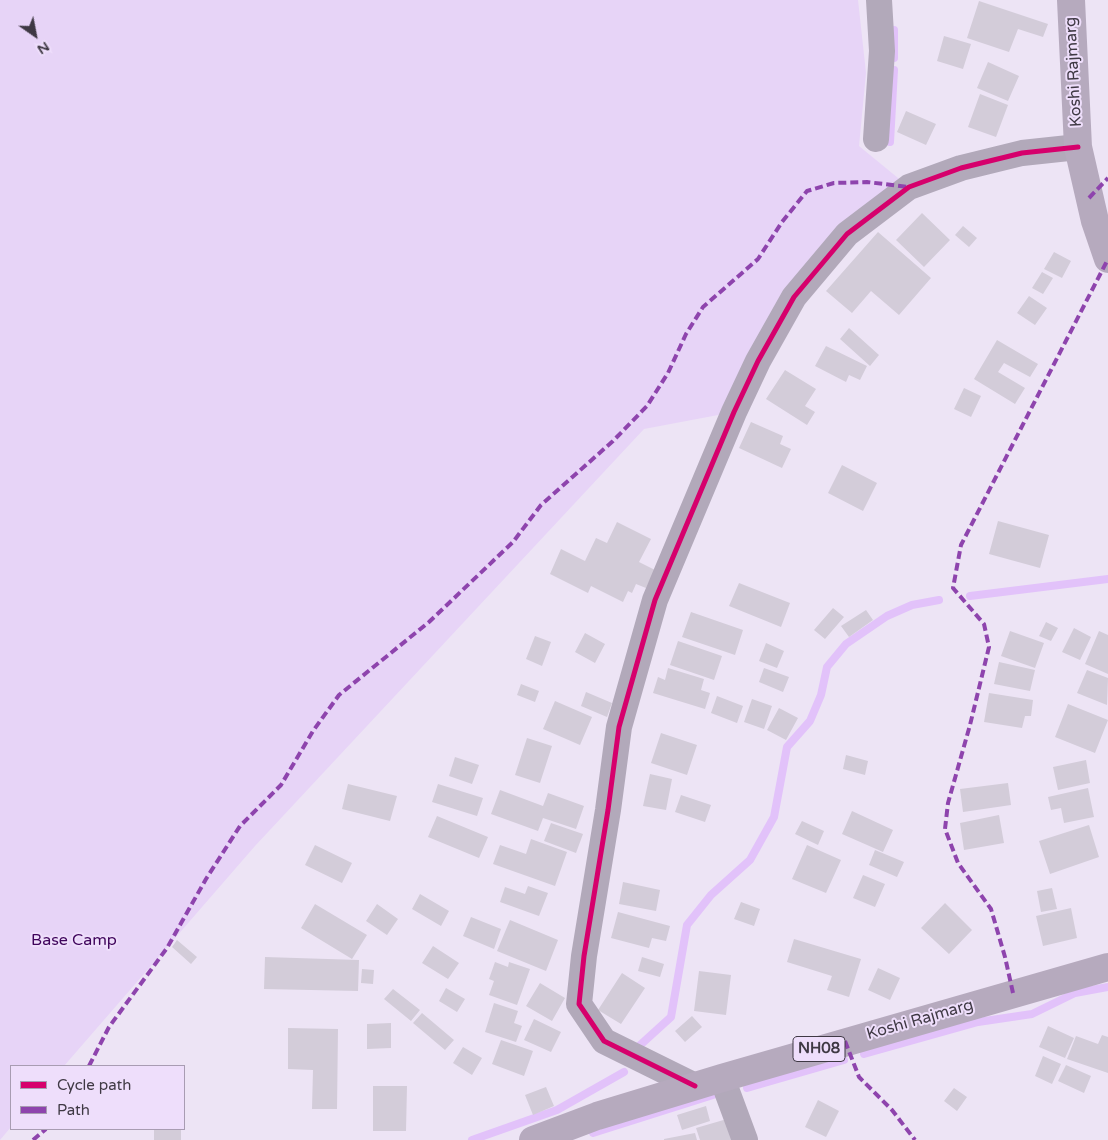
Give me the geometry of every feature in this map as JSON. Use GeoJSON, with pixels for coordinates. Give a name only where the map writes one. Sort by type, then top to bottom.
{"type":"FeatureCollection","features":[{"type":"Feature","properties":{"kind":"main road","name":"Koshi Rajmarg"},"geometry":{"type":"LineString","coordinates":[[1071,0],[1078,146],[1089,198],[1108,259]]}},
{"type":"Feature","properties":{"kind":"main road","name":"Koshi Rajmarg"},"geometry":{"type":"LineString","coordinates":[[533,1140],[597,1116],[695,1086],[1108,966]]}},
{"type":"Feature","properties":{"kind":"street"},"geometry":{"type":"LineString","coordinates":[[876,139],[882,51],[879,0]]}},
{"type":"Feature","properties":{"kind":"street"},"geometry":{"type":"LineString","coordinates":[[695,1086],[604,1041],[579,1004],[584,956],[608,810],[619,727],[655,600],[734,412],[758,360],[794,297],[848,234],[909,187],[969,166],[1022,153],[1078,146]]}},
{"type":"Feature","properties":{"kind":"street"},"geometry":{"type":"LineString","coordinates":[[722,1078],[745,1140]]}},
{"type":"Feature","properties":{"kind":"green space","name":"Base Camp"},"geometry":{"type":"Polygon","coordinates":[[[0,0],[858,0],[866,73],[859,146],[909,187],[847,234],[734,412],[644,429],[255,846],[65,1065],[10,1065],[10,1128],[0,1140],[0,0]]]}},
{"type":"Feature","properties":{"kind":"building"},"geometry":{"type":"Polygon","coordinates":[[[979,1],[1048,24],[1043,37],[1018,29],[1009,52],[967,38],[979,1]]]}},
{"type":"Feature","properties":{"kind":"building"},"geometry":{"type":"Polygon","coordinates":[[[944,36],[971,44],[963,69],[937,61],[944,36]]]}},
{"type":"Feature","properties":{"kind":"building"},"geometry":{"type":"Polygon","coordinates":[[[988,62],[1019,76],[1008,101],[977,88],[988,62]]]}},
{"type":"Feature","properties":{"kind":"building"},"geometry":{"type":"Polygon","coordinates":[[[980,94],[1008,105],[996,137],[968,127],[980,94]]]}},
{"type":"Feature","properties":{"kind":"building"},"geometry":{"type":"Polygon","coordinates":[[[906,111],[936,124],[926,145],[897,132],[906,111]]]}},
{"type":"Feature","properties":{"kind":"building"},"geometry":{"type":"Polygon","coordinates":[[[922,213],[950,240],[924,267],[896,240],[922,213]]]}},
{"type":"Feature","properties":{"kind":"building"},"geometry":{"type":"Polygon","coordinates":[[[963,226],[977,238],[969,247],[955,235],[963,226]]]}},
{"type":"Feature","properties":{"kind":"building"},"geometry":{"type":"Polygon","coordinates":[[[878,232],[931,278],[899,315],[871,291],[852,313],[826,291],[878,232]]]}},
{"type":"Feature","properties":{"kind":"building"},"geometry":{"type":"Polygon","coordinates":[[[1054,252],[1071,261],[1062,278],[1044,269],[1054,252]]]}},
{"type":"Feature","properties":{"kind":"building"},"geometry":{"type":"Polygon","coordinates":[[[1042,272],[1053,278],[1043,294],[1032,288],[1042,272]]]}},
{"type":"Feature","properties":{"kind":"building"},"geometry":{"type":"Polygon","coordinates":[[[1029,296],[1047,308],[1035,325],[1017,313],[1029,296]]]}},
{"type":"Feature","properties":{"kind":"building"},"geometry":{"type":"Polygon","coordinates":[[[849,328],[879,355],[870,366],[840,339],[849,328]]]}},
{"type":"Feature","properties":{"kind":"building"},"geometry":{"type":"Polygon","coordinates":[[[997,340],[1038,364],[1030,377],[1004,363],[998,372],[1025,388],[1015,404],[974,379],[997,340]]]}},
{"type":"Feature","properties":{"kind":"building"},"geometry":{"type":"Polygon","coordinates":[[[826,346],[867,366],[860,380],[849,375],[846,382],[815,366],[826,346]]]}},
{"type":"Feature","properties":{"kind":"building"},"geometry":{"type":"Polygon","coordinates":[[[785,370],[816,389],[805,406],[815,412],[807,425],[766,399],[785,370]]]}},
{"type":"Feature","properties":{"kind":"building"},"geometry":{"type":"Polygon","coordinates":[[[964,388],[981,396],[971,417],[954,409],[964,388]]]}},
{"type":"Feature","properties":{"kind":"building"},"geometry":{"type":"Polygon","coordinates":[[[751,422],[783,436],[780,444],[791,449],[782,468],[739,448],[751,422]]]}},
{"type":"Feature","properties":{"kind":"building"},"geometry":{"type":"Polygon","coordinates":[[[842,465],[877,483],[863,511],[828,493],[842,465]]]}},
{"type":"Feature","properties":{"kind":"building"},"geometry":{"type":"Polygon","coordinates":[[[998,521],[1049,535],[1040,568],[989,554],[998,521]]]}},
{"type":"Feature","properties":{"kind":"building"},"geometry":{"type":"Polygon","coordinates":[[[617,522],[651,539],[639,562],[655,570],[646,588],[636,584],[632,593],[628,591],[623,602],[591,586],[588,593],[550,574],[561,549],[585,561],[596,538],[607,543],[617,522]]]}},
{"type":"Feature","properties":{"kind":"building"},"geometry":{"type":"Polygon","coordinates":[[[739,583],[790,603],[781,627],[729,606],[739,583]]]}},
{"type":"Feature","properties":{"kind":"building"},"geometry":{"type":"Polygon","coordinates":[[[833,608],[844,617],[825,639],[814,630],[833,608]]]}},
{"type":"Feature","properties":{"kind":"building"},"geometry":{"type":"Polygon","coordinates":[[[866,610],[873,620],[849,637],[841,626],[866,610]]]}},
{"type":"Feature","properties":{"kind":"building"},"geometry":{"type":"Polygon","coordinates":[[[691,612],[743,630],[735,655],[682,637],[691,612]]]}},
{"type":"Feature","properties":{"kind":"building"},"geometry":{"type":"Polygon","coordinates":[[[1046,622],[1058,628],[1051,641],[1039,636],[1046,622]]]}},
{"type":"Feature","properties":{"kind":"building"},"geometry":{"type":"Polygon","coordinates":[[[1074,628],[1091,637],[1080,660],[1062,652],[1074,628]]]}},
{"type":"Feature","properties":{"kind":"building"},"geometry":{"type":"Polygon","coordinates":[[[1010,631],[1044,643],[1035,668],[1001,656],[1010,631]]]}},
{"type":"Feature","properties":{"kind":"building"},"geometry":{"type":"Polygon","coordinates":[[[1099,631],[1108,635],[1108,674],[1085,664],[1099,631]]]}},
{"type":"Feature","properties":{"kind":"building"},"geometry":{"type":"Polygon","coordinates":[[[585,633],[605,644],[595,663],[575,652],[585,633]]]}},
{"type":"Feature","properties":{"kind":"building"},"geometry":{"type":"Polygon","coordinates":[[[535,636],[551,642],[542,666],[526,659],[535,636]]]}},
{"type":"Feature","properties":{"kind":"building"},"geometry":{"type":"Polygon","coordinates":[[[678,641],[722,656],[714,680],[670,665],[678,641]]]}},
{"type":"Feature","properties":{"kind":"building"},"geometry":{"type":"Polygon","coordinates":[[[766,643],[784,651],[777,668],[759,661],[766,643]]]}},
{"type":"Feature","properties":{"kind":"building"},"geometry":{"type":"Polygon","coordinates":[[[999,662],[1035,670],[1030,691],[994,684],[999,662]]]}},
{"type":"Feature","properties":{"kind":"building"},"geometry":{"type":"Polygon","coordinates":[[[668,668],[704,679],[701,690],[710,693],[705,709],[653,693],[658,677],[665,680],[668,668]]]}},
{"type":"Feature","properties":{"kind":"building"},"geometry":{"type":"Polygon","coordinates":[[[764,668],[789,677],[783,692],[759,682],[764,668]]]}},
{"type":"Feature","properties":{"kind":"building"},"geometry":{"type":"Polygon","coordinates":[[[1087,670],[1108,678],[1107,705],[1077,693],[1087,670]]]}},
{"type":"Feature","properties":{"kind":"building"},"geometry":{"type":"Polygon","coordinates":[[[521,684],[539,691],[535,702],[517,695],[521,684]]]}},
{"type":"Feature","properties":{"kind":"building"},"geometry":{"type":"Polygon","coordinates":[[[586,692],[612,703],[607,717],[581,706],[586,692]]]}},
{"type":"Feature","properties":{"kind":"building"},"geometry":{"type":"Polygon","coordinates":[[[989,693],[1033,700],[1031,716],[1025,716],[1022,728],[984,722],[989,693]]]}},
{"type":"Feature","properties":{"kind":"building"},"geometry":{"type":"Polygon","coordinates":[[[717,696],[743,706],[737,723],[711,713],[717,696]]]}},
{"type":"Feature","properties":{"kind":"building"},"geometry":{"type":"Polygon","coordinates":[[[752,699],[772,706],[764,729],[744,722],[752,699]]]}},
{"type":"Feature","properties":{"kind":"building"},"geometry":{"type":"Polygon","coordinates":[[[555,701],[592,717],[580,745],[543,729],[555,701]]]}},
{"type":"Feature","properties":{"kind":"building"},"geometry":{"type":"Polygon","coordinates":[[[1068,704],[1108,720],[1095,753],[1055,737],[1068,704]]]}},
{"type":"Feature","properties":{"kind":"building"},"geometry":{"type":"Polygon","coordinates":[[[779,708],[798,718],[786,740],[767,730],[779,708]]]}},
{"type":"Feature","properties":{"kind":"building"},"geometry":{"type":"Polygon","coordinates":[[[661,733],[697,745],[687,775],[651,763],[661,733]]]}},
{"type":"Feature","properties":{"kind":"building"},"geometry":{"type":"Polygon","coordinates":[[[527,738],[552,746],[540,783],[515,775],[527,738]]]}},
{"type":"Feature","properties":{"kind":"building"},"geometry":{"type":"Polygon","coordinates":[[[846,755],[868,761],[865,775],[843,769],[846,755]]]}},
{"type":"Feature","properties":{"kind":"building"},"geometry":{"type":"Polygon","coordinates":[[[455,757],[479,765],[472,784],[449,776],[455,757]]]}},
{"type":"Feature","properties":{"kind":"building"},"geometry":{"type":"Polygon","coordinates":[[[1086,760],[1090,783],[1058,790],[1053,767],[1086,760]]]}},
{"type":"Feature","properties":{"kind":"building"},"geometry":{"type":"Polygon","coordinates":[[[650,774],[672,779],[666,810],[643,806],[650,774]]]}},
{"type":"Feature","properties":{"kind":"building"},"geometry":{"type":"Polygon","coordinates":[[[1008,783],[1011,805],[963,812],[960,789],[1008,783]]]}},
{"type":"Feature","properties":{"kind":"building"},"geometry":{"type":"Polygon","coordinates":[[[348,784],[397,796],[390,821],[342,809],[348,784]]]}},
{"type":"Feature","properties":{"kind":"building"},"geometry":{"type":"Polygon","coordinates":[[[438,784],[483,798],[477,816],[432,802],[438,784]]]}},
{"type":"Feature","properties":{"kind":"building"},"geometry":{"type":"Polygon","coordinates":[[[1088,788],[1094,817],[1064,823],[1061,808],[1051,810],[1048,797],[1088,788]]]}},
{"type":"Feature","properties":{"kind":"building"},"geometry":{"type":"Polygon","coordinates":[[[500,790],[543,806],[548,793],[584,806],[576,829],[543,818],[538,831],[491,814],[500,790]]]}},
{"type":"Feature","properties":{"kind":"building"},"geometry":{"type":"Polygon","coordinates":[[[681,795],[711,805],[705,822],[675,812],[681,795]]]}},
{"type":"Feature","properties":{"kind":"building"},"geometry":{"type":"Polygon","coordinates":[[[852,811],[893,830],[883,852],[842,834],[852,811]]]}},
{"type":"Feature","properties":{"kind":"building"},"geometry":{"type":"Polygon","coordinates":[[[999,815],[1004,843],[964,850],[960,823],[999,815]]]}},
{"type":"Feature","properties":{"kind":"building"},"geometry":{"type":"Polygon","coordinates":[[[437,816],[488,837],[479,858],[428,837],[437,816]]]}},
{"type":"Feature","properties":{"kind":"building"},"geometry":{"type":"Polygon","coordinates":[[[802,821],[824,831],[818,845],[795,834],[802,821]]]}},
{"type":"Feature","properties":{"kind":"building"},"geometry":{"type":"Polygon","coordinates":[[[551,823],[583,834],[576,853],[544,841],[551,823]]]}},
{"type":"Feature","properties":{"kind":"building"},"geometry":{"type":"Polygon","coordinates":[[[1089,825],[1099,857],[1050,874],[1039,841],[1089,825]]]}},
{"type":"Feature","properties":{"kind":"building"},"geometry":{"type":"Polygon","coordinates":[[[531,839],[567,852],[555,886],[493,864],[500,845],[526,854],[531,839]]]}},
{"type":"Feature","properties":{"kind":"building"},"geometry":{"type":"Polygon","coordinates":[[[315,845],[352,863],[342,883],[305,865],[315,845]]]}},
{"type":"Feature","properties":{"kind":"building"},"geometry":{"type":"Polygon","coordinates":[[[807,845],[841,860],[826,893],[792,879],[807,845]]]}},
{"type":"Feature","properties":{"kind":"building"},"geometry":{"type":"Polygon","coordinates":[[[875,850],[904,862],[897,877],[869,865],[875,850]]]}},
{"type":"Feature","properties":{"kind":"building"},"geometry":{"type":"Polygon","coordinates":[[[863,875],[885,884],[875,907],[853,898],[863,875]]]}},
{"type":"Feature","properties":{"kind":"building"},"geometry":{"type":"Polygon","coordinates":[[[623,882],[660,890],[656,911],[619,904],[623,882]]]}},
{"type":"Feature","properties":{"kind":"building"},"geometry":{"type":"Polygon","coordinates":[[[528,886],[548,893],[539,916],[500,902],[505,887],[525,894],[528,886]]]}},
{"type":"Feature","properties":{"kind":"building"},"geometry":{"type":"Polygon","coordinates":[[[1052,888],[1057,909],[1041,912],[1037,891],[1052,888]]]}},
{"type":"Feature","properties":{"kind":"building"},"geometry":{"type":"Polygon","coordinates":[[[420,894],[449,911],[441,926],[412,909],[420,894]]]}},
{"type":"Feature","properties":{"kind":"building"},"geometry":{"type":"Polygon","coordinates":[[[741,902],[760,909],[754,926],[734,919],[741,902]]]}},
{"type":"Feature","properties":{"kind":"building"},"geometry":{"type":"Polygon","coordinates":[[[945,903],[972,930],[949,954],[921,928],[945,903]]]}},
{"type":"Feature","properties":{"kind":"building"},"geometry":{"type":"Polygon","coordinates":[[[315,904],[367,935],[352,959],[301,928],[315,904]]]}},
{"type":"Feature","properties":{"kind":"building"},"geometry":{"type":"Polygon","coordinates":[[[377,904],[398,919],[387,935],[366,921],[377,904]]]}},
{"type":"Feature","properties":{"kind":"building"},"geometry":{"type":"Polygon","coordinates":[[[1071,908],[1077,938],[1043,946],[1036,916],[1071,908]]]}},
{"type":"Feature","properties":{"kind":"building"},"geometry":{"type":"Polygon","coordinates":[[[618,912],[670,926],[666,941],[652,938],[649,948],[611,938],[618,912]]]}},
{"type":"Feature","properties":{"kind":"building"},"geometry":{"type":"Polygon","coordinates":[[[471,917],[501,929],[494,949],[463,936],[471,917]]]}},
{"type":"Feature","properties":{"kind":"building"},"geometry":{"type":"Polygon","coordinates":[[[510,920],[558,940],[546,971],[497,951],[510,920]]]}},
{"type":"Feature","properties":{"kind":"building"},"geometry":{"type":"Polygon","coordinates":[[[794,939],[861,959],[849,997],[827,990],[832,976],[787,962],[794,939]]]}},
{"type":"Feature","properties":{"kind":"building"},"geometry":{"type":"Polygon","coordinates":[[[177,940],[197,957],[191,964],[172,947],[177,940]]]}},
{"type":"Feature","properties":{"kind":"building"},"geometry":{"type":"Polygon","coordinates":[[[433,946],[459,963],[448,979],[422,963],[433,946]]]}},
{"type":"Feature","properties":{"kind":"building"},"geometry":{"type":"Polygon","coordinates":[[[265,957],[359,960],[358,991],[264,989],[265,957]]]}},
{"type":"Feature","properties":{"kind":"building"},"geometry":{"type":"Polygon","coordinates":[[[642,957],[664,964],[660,977],[638,971],[642,957]]]}},
{"type":"Feature","properties":{"kind":"building"},"geometry":{"type":"Polygon","coordinates":[[[495,962],[508,967],[509,962],[530,969],[517,1005],[489,995],[494,981],[489,979],[495,962]]]}},
{"type":"Feature","properties":{"kind":"building"},"geometry":{"type":"Polygon","coordinates":[[[878,968],[900,978],[890,1000],[868,990],[878,968]]]}},
{"type":"Feature","properties":{"kind":"building"},"geometry":{"type":"Polygon","coordinates":[[[362,969],[374,970],[373,984],[361,983],[362,969]]]}},
{"type":"Feature","properties":{"kind":"building"},"geometry":{"type":"Polygon","coordinates":[[[699,971],[731,975],[726,1015],[694,1011],[699,971]]]}},
{"type":"Feature","properties":{"kind":"building"},"geometry":{"type":"Polygon","coordinates":[[[622,973],[645,988],[621,1024],[598,1010],[622,973]]]}},
{"type":"Feature","properties":{"kind":"building"},"geometry":{"type":"Polygon","coordinates":[[[540,983],[565,998],[552,1021],[526,1006],[540,983]]]}},
{"type":"Feature","properties":{"kind":"building"},"geometry":{"type":"Polygon","coordinates":[[[446,988],[465,999],[457,1012],[439,1001],[446,988]]]}},
{"type":"Feature","properties":{"kind":"building"},"geometry":{"type":"Polygon","coordinates":[[[393,989],[420,1010],[411,1021],[384,999],[393,989]]]}},
{"type":"Feature","properties":{"kind":"building"},"geometry":{"type":"Polygon","coordinates":[[[494,1003],[518,1011],[514,1023],[522,1026],[516,1042],[485,1032],[494,1003]]]}},
{"type":"Feature","properties":{"kind":"building"},"geometry":{"type":"Polygon","coordinates":[[[422,1013],[454,1040],[445,1050],[413,1023],[422,1013]]]}},
{"type":"Feature","properties":{"kind":"building"},"geometry":{"type":"Polygon","coordinates":[[[692,1016],[702,1027],[685,1042],[675,1031],[692,1016]]]}},
{"type":"Feature","properties":{"kind":"building"},"geometry":{"type":"Polygon","coordinates":[[[534,1019],[561,1032],[551,1052],[524,1040],[534,1019]]]}},
{"type":"Feature","properties":{"kind":"building"},"geometry":{"type":"Polygon","coordinates":[[[391,1023],[391,1048],[367,1049],[367,1024],[391,1023]]]}},
{"type":"Feature","properties":{"kind":"building"},"geometry":{"type":"Polygon","coordinates":[[[1048,1026],[1074,1038],[1065,1058],[1039,1047],[1048,1026]]]}},
{"type":"Feature","properties":{"kind":"building"},"geometry":{"type":"Polygon","coordinates":[[[288,1028],[338,1029],[337,1109],[312,1109],[313,1070],[288,1069],[288,1028]]]}},
{"type":"Feature","properties":{"kind":"building"},"geometry":{"type":"Polygon","coordinates":[[[1102,1035],[1108,1037],[1108,1073],[1067,1059],[1076,1036],[1098,1044],[1102,1035]]]}},
{"type":"Feature","properties":{"kind":"building"},"geometry":{"type":"Polygon","coordinates":[[[501,1040],[533,1051],[524,1076],[492,1064],[501,1040]]]}},
{"type":"Feature","properties":{"kind":"building"},"geometry":{"type":"Polygon","coordinates":[[[463,1047],[482,1058],[472,1075],[453,1063],[463,1047]]]}},
{"type":"Feature","properties":{"kind":"building"},"geometry":{"type":"Polygon","coordinates":[[[1043,1056],[1061,1064],[1052,1084],[1035,1076],[1043,1056]]]}},
{"type":"Feature","properties":{"kind":"building"},"geometry":{"type":"Polygon","coordinates":[[[1066,1065],[1091,1076],[1084,1093],[1058,1081],[1066,1065]]]}},
{"type":"Feature","properties":{"kind":"building"},"geometry":{"type":"Polygon","coordinates":[[[373,1086],[407,1086],[406,1131],[373,1131],[373,1086]]]}},
{"type":"Feature","properties":{"kind":"building"},"geometry":{"type":"Polygon","coordinates":[[[546,1087],[554,1106],[533,1115],[525,1095],[546,1087]]]}},
{"type":"Feature","properties":{"kind":"building"},"geometry":{"type":"Polygon","coordinates":[[[954,1088],[967,1097],[957,1111],[944,1101],[954,1088]]]}},
{"type":"Feature","properties":{"kind":"building"},"geometry":{"type":"Polygon","coordinates":[[[818,1100],[839,1111],[826,1137],[805,1127],[818,1100]]]}},
{"type":"Feature","properties":{"kind":"building"},"geometry":{"type":"Polygon","coordinates":[[[706,1106],[710,1121],[682,1130],[677,1115],[706,1106]]]}},
{"type":"Feature","properties":{"kind":"building"},"geometry":{"type":"Polygon","coordinates":[[[727,1119],[733,1140],[700,1140],[696,1128],[727,1119]]]}},
{"type":"Feature","properties":{"kind":"building"},"geometry":{"type":"Polygon","coordinates":[[[154,1130],[181,1130],[181,1140],[154,1140],[154,1130]]]}},
{"type":"Feature","properties":{"kind":"building"},"geometry":{"type":"Polygon","coordinates":[[[695,1133],[697,1140],[664,1140],[664,1139],[695,1133]]]}},
{"type":"Feature","properties":{"kind":"waterway"},"geometry":{"type":"LineString","coordinates":[[894,30],[894,58]]}},
{"type":"Feature","properties":{"kind":"waterway"},"geometry":{"type":"LineString","coordinates":[[890,142],[894,70]]}},
{"type":"Feature","properties":{"kind":"waterway"},"geometry":{"type":"LineString","coordinates":[[970,596],[1108,579]]}},
{"type":"Feature","properties":{"kind":"waterway"},"geometry":{"type":"LineString","coordinates":[[638,1047],[671,1017],[687,925],[711,895],[750,860],[774,817],[787,747],[810,721],[821,695],[827,667],[846,644],[887,616],[912,605],[939,600]]}},
{"type":"Feature","properties":{"kind":"waterway"},"geometry":{"type":"LineString","coordinates":[[864,1054],[978,1022],[1032,1014],[1075,993],[1108,987]]}},
{"type":"Feature","properties":{"kind":"waterway"},"geometry":{"type":"LineString","coordinates":[[747,1088],[844,1060]]}},
{"type":"Feature","properties":{"kind":"waterway"},"geometry":{"type":"LineString","coordinates":[[472,1140],[557,1110],[624,1072]]}},
{"type":"Feature","properties":{"kind":"waterway"},"geometry":{"type":"LineString","coordinates":[[593,1133],[713,1095]]}},
{"type":"Feature","properties":{"kind":"marked path"},"geometry":{"type":"LineString","coordinates":[[1089,198],[1108,178]]}},
{"type":"Feature","properties":{"kind":"marked path"},"geometry":{"type":"LineString","coordinates":[[90,1065],[109,1027],[167,948],[206,879],[240,826],[281,785],[313,731],[339,695],[429,622],[513,542],[541,505],[613,441],[647,406],[668,373],[686,334],[703,307],[758,259],[782,222],[807,191],[834,183],[867,182],[909,187]]}},
{"type":"Feature","properties":{"kind":"marked path"},"geometry":{"type":"LineString","coordinates":[[1013,993],[991,909],[958,863],[945,829],[948,803],[989,647],[984,624],[953,588],[961,545],[1108,259]]}},
{"type":"Feature","properties":{"kind":"marked path"},"geometry":{"type":"LineString","coordinates":[[845,1041],[859,1077],[892,1110],[915,1140]]}},
{"type":"Feature","properties":{"kind":"marked path"},"geometry":{"type":"LineString","coordinates":[[33,1140],[45,1130]]}},
{"type":"Feature","properties":{"kind":"cycle path"},"geometry":{"type":"LineString","coordinates":[[695,1086],[604,1041],[579,1004],[584,956],[608,810],[619,727],[655,600],[734,412],[758,361],[794,297],[847,234],[909,187],[961,168],[1022,153],[1078,147]]}}]}
